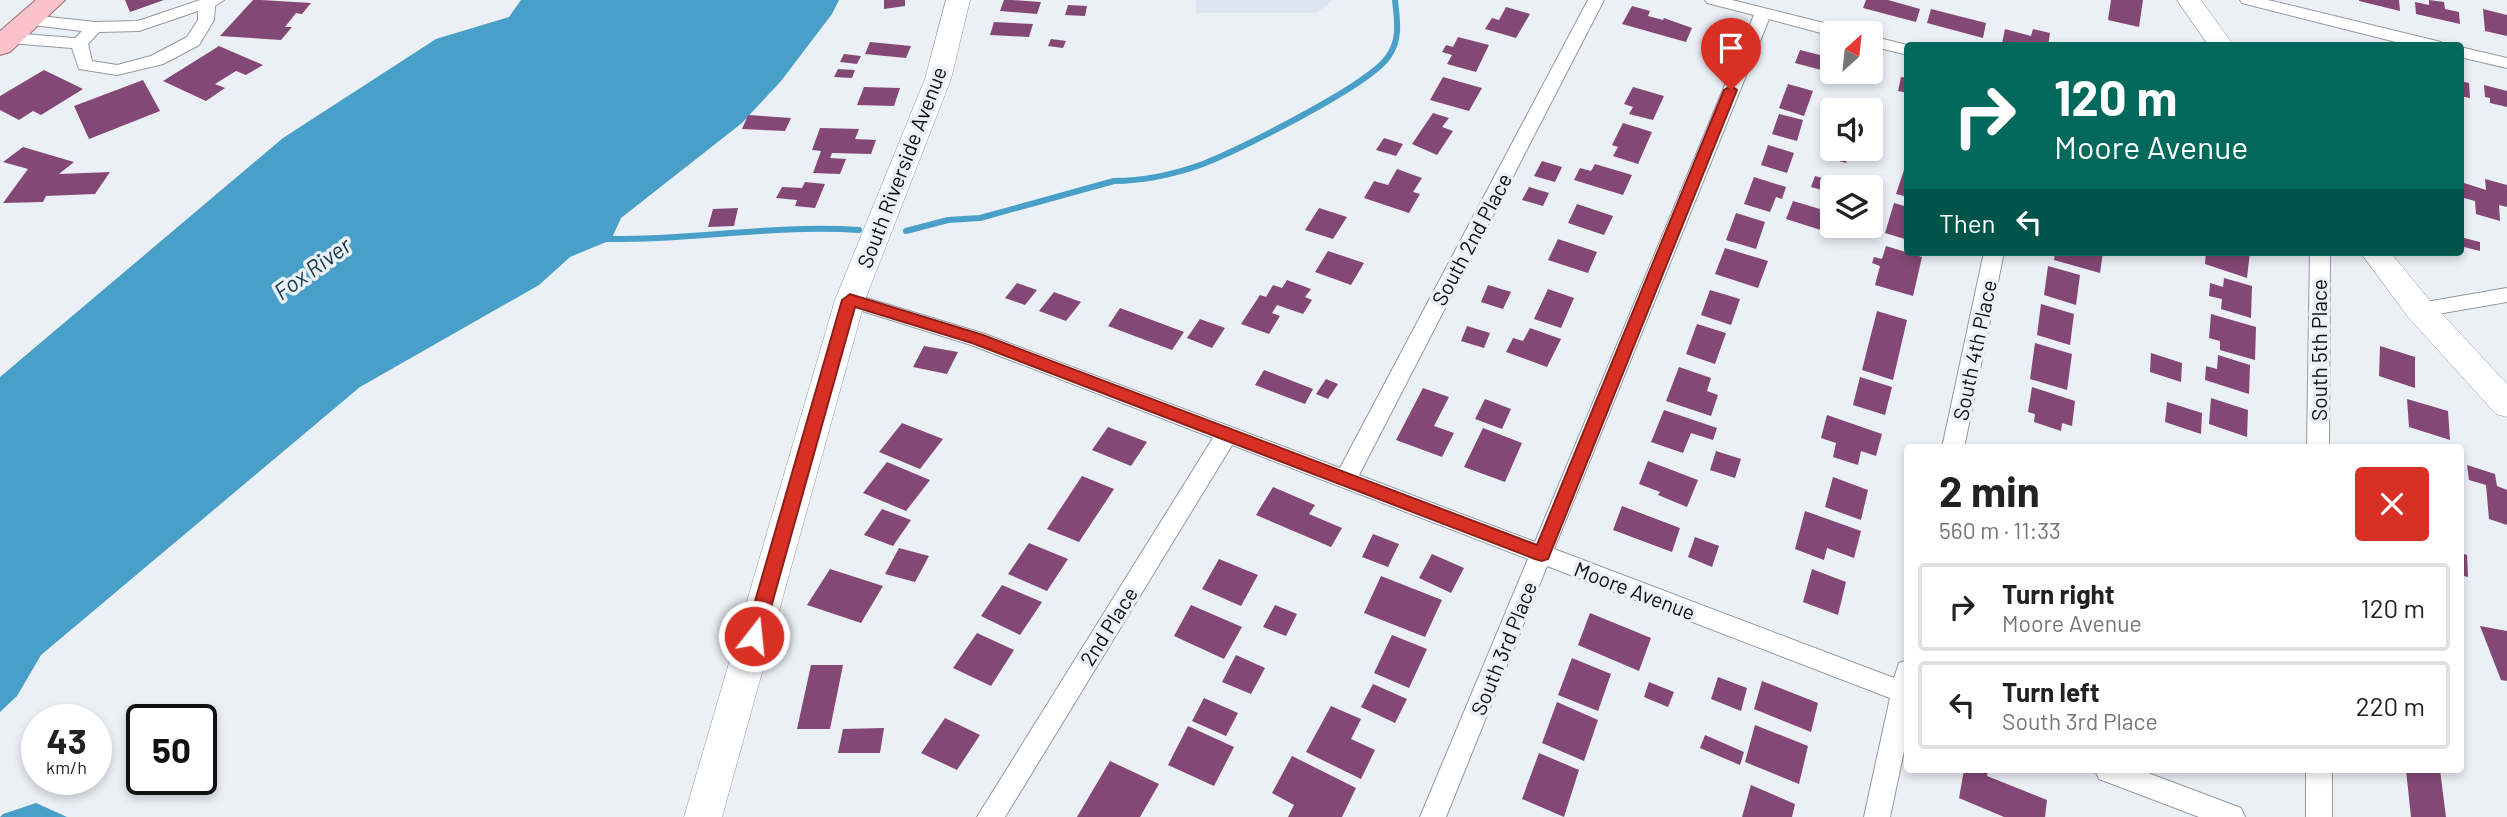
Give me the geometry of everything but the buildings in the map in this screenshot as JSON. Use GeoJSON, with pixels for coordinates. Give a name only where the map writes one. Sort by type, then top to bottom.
{"type":"FeatureCollection","features":[{"type":"Feature","properties":{"kind":"main road"},"geometry":{"type":"LineString","coordinates":[[5,42],[52,0]]}},
{"type":"Feature","properties":{"kind":"main road","name":"South Riverside Avenue"},"geometry":{"type":"LineString","coordinates":[[703,817],[850,300],[937,79],[958,0]]}},
{"type":"Feature","properties":{"kind":"main road"},"geometry":{"type":"LineString","coordinates":[[2189,0],[2219,42]]}},
{"type":"Feature","properties":{"kind":"main road"},"geometry":{"type":"LineString","coordinates":[[2377,256],[2420,310],[2507,405]]}},
{"type":"Feature","properties":{"kind":"street","name":"South 2nd Place"},"geometry":{"type":"LineString","coordinates":[[1346,478],[1596,0]]}},
{"type":"Feature","properties":{"kind":"street"},"geometry":{"type":"LineString","coordinates":[[1713,0],[1820,27]]}},
{"type":"Feature","properties":{"kind":"street"},"geometry":{"type":"LineString","coordinates":[[2248,0],[2419,42]]}},
{"type":"Feature","properties":{"kind":"street"},"geometry":{"type":"LineString","coordinates":[[31,20],[95,27],[139,26],[211,3]]}},
{"type":"Feature","properties":{"kind":"street"},"geometry":{"type":"LineString","coordinates":[[79,43],[85,65],[117,70],[157,60],[193,41],[206,20],[211,3]]}},
{"type":"Feature","properties":{"kind":"street","name":"South 3rd Place"},"geometry":{"type":"LineString","coordinates":[[1433,817],[1763,13]]}},
{"type":"Feature","properties":{"kind":"street"},"geometry":{"type":"LineString","coordinates":[[5,42],[79,43],[95,27]]}},
{"type":"Feature","properties":{"kind":"street"},"geometry":{"type":"LineString","coordinates":[[1883,44],[1904,49]]}},
{"type":"Feature","properties":{"kind":"street"},"geometry":{"type":"LineString","coordinates":[[2464,53],[2507,63]]}},
{"type":"Feature","properties":{"kind":"street","name":"South 4th Place"},"geometry":{"type":"LineString","coordinates":[[1954,444],[1993,256]]}},
{"type":"Feature","properties":{"kind":"street","name":"South 5th Place"},"geometry":{"type":"LineString","coordinates":[[2318,444],[2320,256]]}},
{"type":"Feature","properties":{"kind":"street"},"geometry":{"type":"LineString","coordinates":[[2420,310],[2507,295]]}},
{"type":"Feature","properties":{"kind":"street","name":"Moore Avenue"},"geometry":{"type":"LineString","coordinates":[[850,300],[978,339],[1542,554],[1904,685]]}},
{"type":"Feature","properties":{"kind":"street","name":"2nd Place"},"geometry":{"type":"LineString","coordinates":[[990,817],[1227,434]]}},
{"type":"Feature","properties":{"kind":"street"},"geometry":{"type":"LineString","coordinates":[[1877,817],[1904,695]]}},
{"type":"Feature","properties":{"kind":"street"},"geometry":{"type":"LineString","coordinates":[[2116,773],[2232,817]]}},
{"type":"Feature","properties":{"kind":"street"},"geometry":{"type":"LineString","coordinates":[[2319,773],[2319,817]]}},
{"type":"Feature","properties":{"kind":"shaded area"},"geometry":{"type":"Polygon","coordinates":[[[1196,0],[1333,0],[1316,13],[1196,13],[1196,0]]]}},
{"type":"Feature","properties":{"kind":"water","name":"Fox River"},"geometry":{"type":"Polygon","coordinates":[[[521,0],[839,0],[832,14],[781,81],[742,123],[621,218],[611,240],[570,257],[539,285],[360,387],[41,655],[17,696],[0,712],[0,377],[283,138],[436,39],[509,17],[521,0]]]}},
{"type":"Feature","properties":{"kind":"water"},"geometry":{"type":"Polygon","coordinates":[[[36,803],[67,817],[0,817],[3,814],[36,803]]]}},
{"type":"Feature","properties":{"kind":"waterway"},"geometry":{"type":"LineString","coordinates":[[906,231],[948,220],[980,218],[1114,181],[1170,174],[1203,164],[1245,145],[1330,100],[1376,69],[1388,57],[1395,43],[1395,0]]}},
{"type":"Feature","properties":{"kind":"waterway"},"geometry":{"type":"LineString","coordinates":[[602,239],[666,238],[795,229],[859,230]]}},
{"type":"Feature","properties":{"kind":"route"},"geometry":{"type":"LineString","coordinates":[[754,636],[850,300],[978,339],[1542,554],[1731,90]]}}]}
